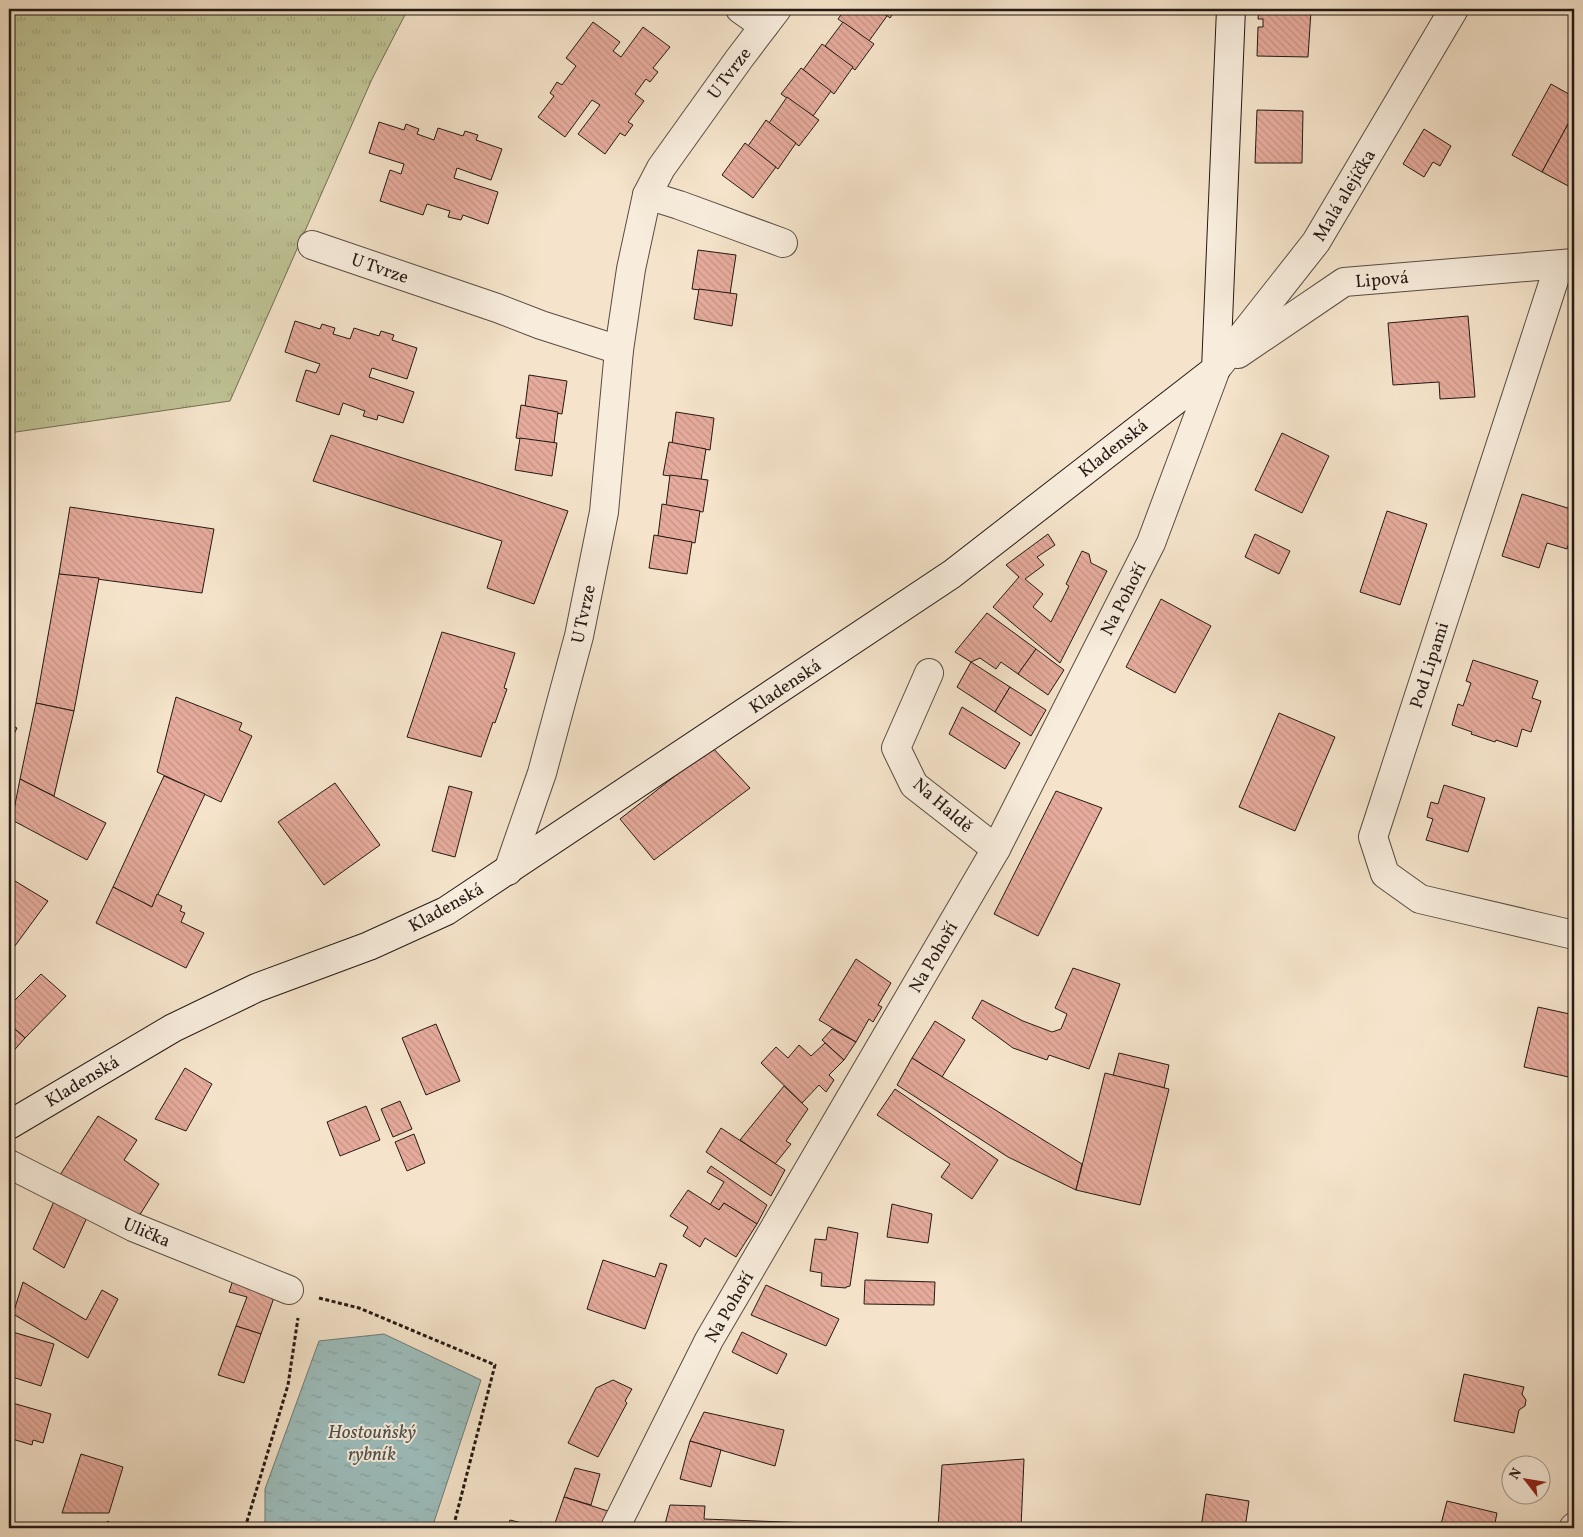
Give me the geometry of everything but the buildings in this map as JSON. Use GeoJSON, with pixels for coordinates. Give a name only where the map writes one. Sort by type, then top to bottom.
{"type":"FeatureCollection","features":[{"type":"Feature","properties":{"kind":"street","name":"U Tvrze"},"geometry":{"type":"LineString","coordinates":[[508,871],[542,773],[579,636],[604,512],[619,350],[631,269],[647,196],[661,168],[771,18],[740,9]]}},
{"type":"Feature","properties":{"kind":"street"},"geometry":{"type":"LineString","coordinates":[[1216,369],[1231,9]]}},
{"type":"Feature","properties":{"kind":"street","name":"Malá alejíčka"},"geometry":{"type":"LineString","coordinates":[[1216,369],[1316,242],[1454,9]]}},
{"type":"Feature","properties":{"kind":"street"},"geometry":{"type":"LineString","coordinates":[[647,196],[679,205],[783,243]]}},
{"type":"Feature","properties":{"kind":"street","name":"U Tvrze"},"geometry":{"type":"LineString","coordinates":[[312,245],[498,308],[541,325],[619,350]]}},
{"type":"Feature","properties":{"kind":"street","name":"Lipová"},"geometry":{"type":"LineString","coordinates":[[1216,369],[1344,282],[1566,264]]}},
{"type":"Feature","properties":{"kind":"street","name":"Pod Lipami"},"geometry":{"type":"LineString","coordinates":[[1566,264],[1373,837],[1385,874],[1420,899],[1574,935]]}},
{"type":"Feature","properties":{"kind":"street","name":"Na Pohoří"},"geometry":{"type":"LineString","coordinates":[[615,1528],[709,1340],[996,849],[1151,543],[1216,369]]}},
{"type":"Feature","properties":{"kind":"street","name":"Kladenská"},"geometry":{"type":"LineString","coordinates":[[9,1125],[173,1028],[256,988],[369,946],[446,911],[952,574],[1216,369]]}},
{"type":"Feature","properties":{"kind":"street","name":"Na Haldě"},"geometry":{"type":"LineString","coordinates":[[929,673],[896,748],[914,785],[996,849]]}},
{"type":"Feature","properties":{"kind":"street","name":"Ulička"},"geometry":{"type":"LineString","coordinates":[[9,1164],[133,1227],[296,1292]]}},
{"type":"Feature","properties":{"kind":"path"},"geometry":{"type":"LineString","coordinates":[[245,1528],[288,1385],[296,1292],[359,1308],[495,1365],[454,1528]]}},
{"type":"Feature","properties":{"kind":"green space"},"geometry":{"type":"Polygon","coordinates":[[[9,9],[408,9],[372,79],[230,401],[9,433],[9,9]]]}},
{"type":"Feature","properties":{"kind":"water","name":"Hostouňský rybník"},"geometry":{"type":"Polygon","coordinates":[[[384,1334],[481,1380],[432,1528],[265,1528],[265,1489],[319,1341],[384,1334]]]}}]}
